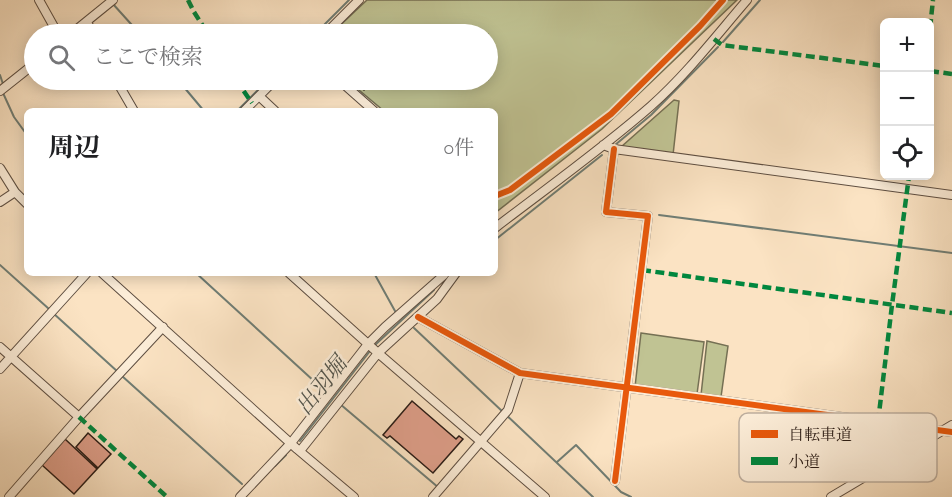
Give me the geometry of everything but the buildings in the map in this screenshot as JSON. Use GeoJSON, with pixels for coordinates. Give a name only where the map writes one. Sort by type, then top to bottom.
{"type":"FeatureCollection","features":[{"type":"Feature","properties":{"kind":"street"},"geometry":{"type":"LineString","coordinates":[[39,0],[52,24]]}},
{"type":"Feature","properties":{"kind":"street"},"geometry":{"type":"LineString","coordinates":[[84,24],[113,0]]}},
{"type":"Feature","properties":{"kind":"street"},"geometry":{"type":"LineString","coordinates":[[335,24],[359,0]]}},
{"type":"Feature","properties":{"kind":"street"},"geometry":{"type":"LineString","coordinates":[[498,226],[652,105],[688,69],[747,0]]}},
{"type":"Feature","properties":{"kind":"street"},"geometry":{"type":"LineString","coordinates":[[0,91],[24,72]]}},
{"type":"Feature","properties":{"kind":"street"},"geometry":{"type":"LineString","coordinates":[[122,90],[132,108]]}},
{"type":"Feature","properties":{"kind":"street"},"geometry":{"type":"LineString","coordinates":[[247,108],[265,90]]}},
{"type":"Feature","properties":{"kind":"street"},"geometry":{"type":"LineString","coordinates":[[350,90],[371,108]]}},
{"type":"Feature","properties":{"kind":"street"},"geometry":{"type":"LineString","coordinates":[[259,96],[272,108]]}},
{"type":"Feature","properties":{"kind":"street"},"geometry":{"type":"LineString","coordinates":[[603,145],[614,149],[952,195]]}},
{"type":"Feature","properties":{"kind":"street"},"geometry":{"type":"LineString","coordinates":[[614,149],[606,212],[648,216],[615,481]]}},
{"type":"Feature","properties":{"kind":"street"},"geometry":{"type":"LineString","coordinates":[[0,168],[15,192],[24,201]]}},
{"type":"Feature","properties":{"kind":"street"},"geometry":{"type":"LineString","coordinates":[[0,202],[15,192]]}},
{"type":"Feature","properties":{"kind":"street"},"geometry":{"type":"LineString","coordinates":[[0,369],[84,276]]}},
{"type":"Feature","properties":{"kind":"street"},"geometry":{"type":"LineString","coordinates":[[105,276],[300,452],[354,497]]}},
{"type":"Feature","properties":{"kind":"street"},"geometry":{"type":"LineString","coordinates":[[292,276],[480,443],[545,497]]}},
{"type":"Feature","properties":{"kind":"street"},"geometry":{"type":"LineString","coordinates":[[240,497],[291,443],[368,344],[446,276]]}},
{"type":"Feature","properties":{"kind":"street"},"geometry":{"type":"LineString","coordinates":[[300,452],[378,353],[437,299],[446,276]]}},
{"type":"Feature","properties":{"kind":"street"},"geometry":{"type":"LineString","coordinates":[[418,317],[520,373],[810,413]]}},
{"type":"Feature","properties":{"kind":"street"},"geometry":{"type":"LineString","coordinates":[[9,497],[163,327]]}},
{"type":"Feature","properties":{"kind":"street"},"geometry":{"type":"LineString","coordinates":[[0,347],[80,417]]}},
{"type":"Feature","properties":{"kind":"street"},"geometry":{"type":"LineString","coordinates":[[433,497],[508,410],[520,373]]}},
{"type":"Feature","properties":{"kind":"street"},"geometry":{"type":"LineString","coordinates":[[947,431],[952,425]]}},
{"type":"Feature","properties":{"kind":"street"},"geometry":{"type":"LineString","coordinates":[[831,497],[857,482]]}},
{"type":"Feature","properties":{"kind":"green space"},"geometry":{"type":"Polygon","coordinates":[[[367,0],[737,0],[602,129],[498,211],[498,108],[380,108],[359,90],[498,90],[498,24],[342,24],[367,0]]]}},
{"type":"Feature","properties":{"kind":"green space"},"geometry":{"type":"Polygon","coordinates":[[[674,100],[679,101],[673,155],[621,147],[674,100]]]}},
{"type":"Feature","properties":{"kind":"green space"},"geometry":{"type":"Polygon","coordinates":[[[641,333],[704,342],[697,394],[635,387],[641,333]]]}},
{"type":"Feature","properties":{"kind":"green space"},"geometry":{"type":"Polygon","coordinates":[[[707,341],[728,346],[721,397],[701,395],[707,341]]]}},
{"type":"Feature","properties":{"kind":"waterway"},"geometry":{"type":"LineString","coordinates":[[325,24],[349,0]]}},
{"type":"Feature","properties":{"kind":"waterway","name":"出羽堀"},"geometry":{"type":"LineString","coordinates":[[723,42],[760,0]]}},
{"type":"Feature","properties":{"kind":"waterway"},"geometry":{"type":"LineString","coordinates":[[113,4],[131,24]]}},
{"type":"Feature","properties":{"kind":"waterway","name":"出羽堀"},"geometry":{"type":"LineString","coordinates":[[615,145],[651,115],[718,47]]}},
{"type":"Feature","properties":{"kind":"waterway"},"geometry":{"type":"LineString","coordinates":[[0,75],[3,84]]}},
{"type":"Feature","properties":{"kind":"waterway"},"geometry":{"type":"LineString","coordinates":[[186,90],[201,108]]}},
{"type":"Feature","properties":{"kind":"waterway"},"geometry":{"type":"LineString","coordinates":[[240,108],[258,90]]}},
{"type":"Feature","properties":{"kind":"waterway"},"geometry":{"type":"LineString","coordinates":[[3,93],[14,117],[24,131]]}},
{"type":"Feature","properties":{"kind":"waterway","name":"出羽堀"},"geometry":{"type":"LineString","coordinates":[[498,238],[602,155]]}},
{"type":"Feature","properties":{"kind":"waterway"},"geometry":{"type":"LineString","coordinates":[[659,215],[952,253]]}},
{"type":"Feature","properties":{"kind":"waterway"},"geometry":{"type":"LineString","coordinates":[[0,265],[49,309]]}},
{"type":"Feature","properties":{"kind":"waterway"},"geometry":{"type":"LineString","coordinates":[[199,276],[327,393]]}},
{"type":"Feature","properties":{"kind":"waterway"},"geometry":{"type":"LineString","coordinates":[[376,276],[395,311]]}},
{"type":"Feature","properties":{"kind":"waterway","name":"出羽堀"},"geometry":{"type":"LineString","coordinates":[[375,345],[434,290]]}},
{"type":"Feature","properties":{"kind":"waterway"},"geometry":{"type":"LineString","coordinates":[[53,313],[118,372]]}},
{"type":"Feature","properties":{"kind":"waterway"},"geometry":{"type":"LineString","coordinates":[[414,328],[593,497]]}},
{"type":"Feature","properties":{"kind":"waterway","name":"出羽堀"},"geometry":{"type":"LineString","coordinates":[[300,441],[370,351]]}},
{"type":"Feature","properties":{"kind":"waterway"},"geometry":{"type":"LineString","coordinates":[[122,376],[242,484]]}},
{"type":"Feature","properties":{"kind":"waterway"},"geometry":{"type":"LineString","coordinates":[[340,404],[439,488]]}},
{"type":"Feature","properties":{"kind":"waterway"},"geometry":{"type":"LineString","coordinates":[[557,462],[576,445],[621,492],[631,497]]}},
{"type":"Feature","properties":{"kind":"waterway","name":"出羽堀"},"geometry":{"type":"LineString","coordinates":[[275,466],[286,455]]}},
{"type":"Feature","properties":{"kind":"marked path"},"geometry":{"type":"LineString","coordinates":[[188,0],[202,24]]}},
{"type":"Feature","properties":{"kind":"marked path"},"geometry":{"type":"LineString","coordinates":[[931,18],[933,0]]}},
{"type":"Feature","properties":{"kind":"marked path"},"geometry":{"type":"LineString","coordinates":[[714,39],[722,45],[880,65]]}},
{"type":"Feature","properties":{"kind":"marked path"},"geometry":{"type":"LineString","coordinates":[[934,72],[952,74]]}},
{"type":"Feature","properties":{"kind":"marked path"},"geometry":{"type":"LineString","coordinates":[[243,90],[252,103]]}},
{"type":"Feature","properties":{"kind":"marked path"},"geometry":{"type":"LineString","coordinates":[[879,413],[908,180]]}},
{"type":"Feature","properties":{"kind":"marked path"},"geometry":{"type":"LineString","coordinates":[[642,270],[952,313]]}},
{"type":"Feature","properties":{"kind":"marked path"},"geometry":{"type":"LineString","coordinates":[[79,417],[167,497]]}},
{"type":"Feature","properties":{"kind":"cycle path"},"geometry":{"type":"LineString","coordinates":[[498,195],[510,190],[611,114],[700,26],[723,0]]}},
{"type":"Feature","properties":{"kind":"cycle path"},"geometry":{"type":"LineString","coordinates":[[614,149],[606,212],[648,216],[615,481]]}},
{"type":"Feature","properties":{"kind":"cycle path"},"geometry":{"type":"LineString","coordinates":[[418,317],[520,373],[813,413]]}},
{"type":"Feature","properties":{"kind":"cycle path"},"geometry":{"type":"LineString","coordinates":[[937,430],[952,432]]}}]}
